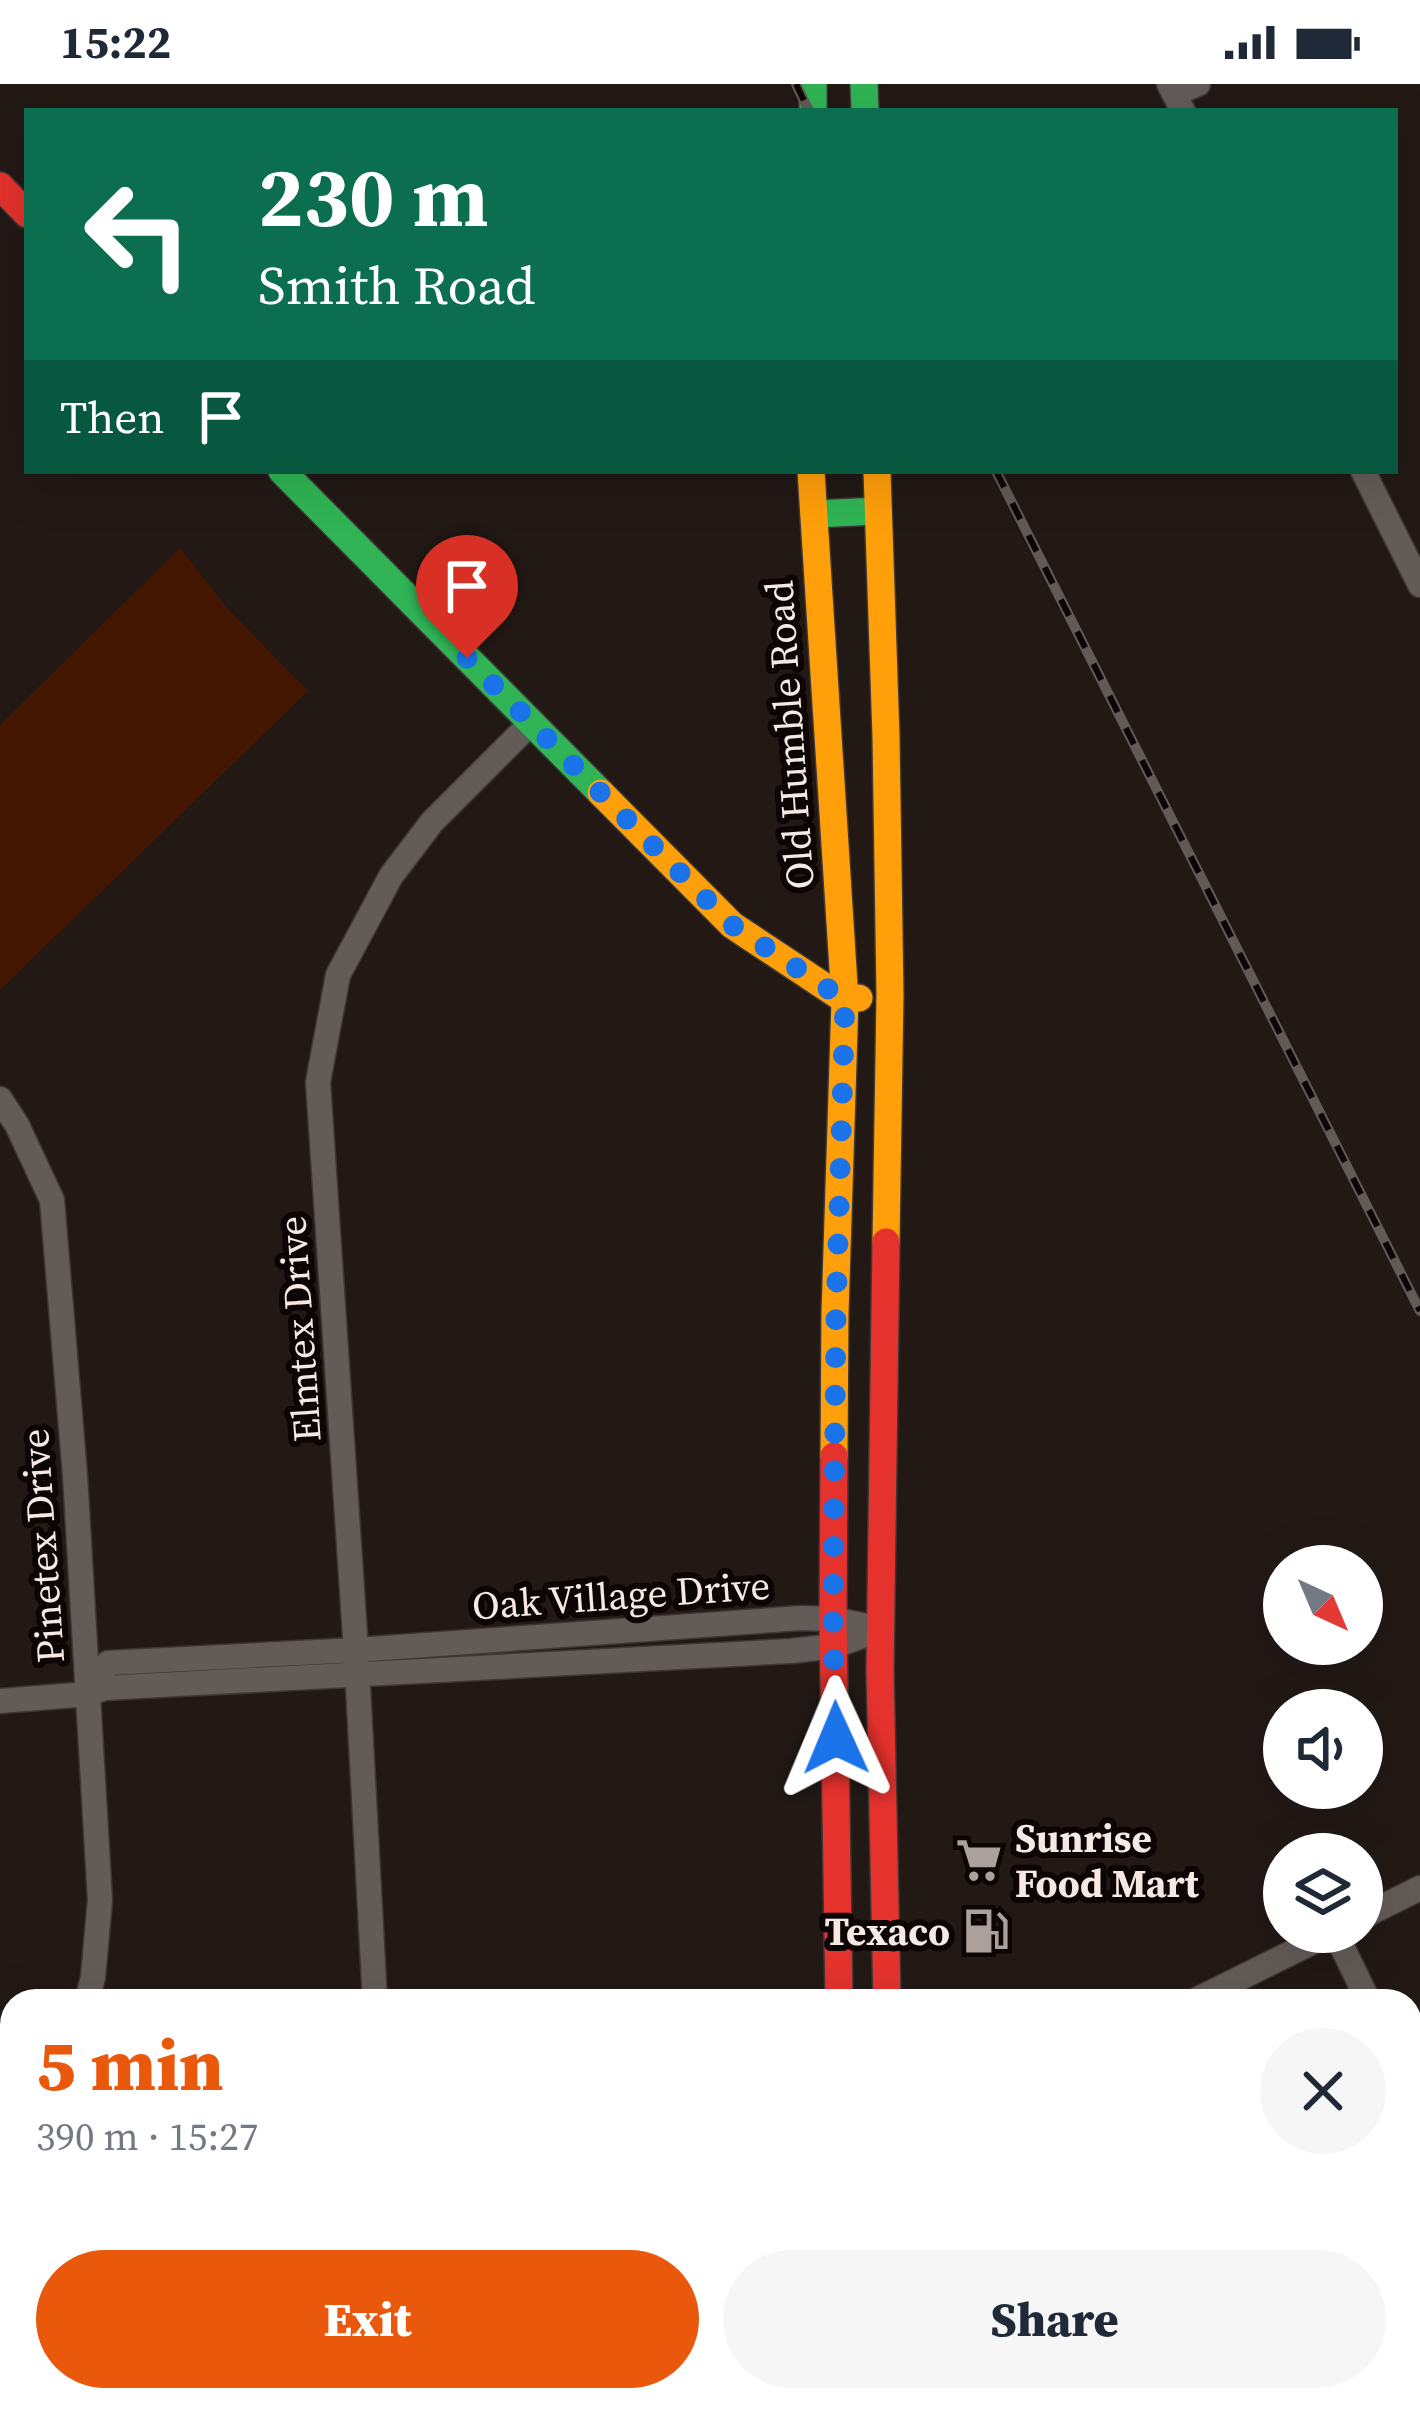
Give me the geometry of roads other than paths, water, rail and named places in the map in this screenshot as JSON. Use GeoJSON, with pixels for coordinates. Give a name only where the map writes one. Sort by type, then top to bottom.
{"type":"FeatureCollection","features":[{"type":"Feature","properties":{"kind":"main road"},"geometry":{"type":"LineString","coordinates":[[0,186],[24,211]]}},
{"type":"Feature","properties":{"kind":"main road"},"geometry":{"type":"LineString","coordinates":[[285,474],[732,925],[845,1000],[890,995]]}},
{"type":"Feature","properties":{"kind":"main road","name":"Old Humble Road"},"geometry":{"type":"LineString","coordinates":[[811,474],[845,1000],[834,1633],[839,1989]]}},
{"type":"Feature","properties":{"kind":"main road"},"geometry":{"type":"LineString","coordinates":[[877,474],[890,995],[880,1761],[887,1989]]}},
{"type":"Feature","properties":{"kind":"main road"},"geometry":{"type":"LineString","coordinates":[[814,514],[878,511]]}},
{"type":"Feature","properties":{"kind":"main road"},"geometry":{"type":"LineString","coordinates":[[836,1313],[884,1315]]}},
{"type":"Feature","properties":{"kind":"street"},"geometry":{"type":"LineString","coordinates":[[1365,474],[1414,559],[1420,584]]}},
{"type":"Feature","properties":{"kind":"street","name":"Elmtex Drive"},"geometry":{"type":"LineString","coordinates":[[374,1989],[318,1082],[338,976],[391,876],[432,822],[531,722]]}},
{"type":"Feature","properties":{"kind":"street","name":"Pinetex Drive"},"geometry":{"type":"LineString","coordinates":[[0,1099],[52,1200],[75,1475],[100,1900],[90,1989]]}},
{"type":"Feature","properties":{"kind":"street","name":"Oak Village Drive"},"geometry":{"type":"LineString","coordinates":[[88,1694],[108,1664],[357,1662],[802,1618],[834,1633],[881,1628]]}},
{"type":"Feature","properties":{"kind":"street"},"geometry":{"type":"LineString","coordinates":[[0,1701],[88,1694]]}},
{"type":"Feature","properties":{"kind":"street"},"geometry":{"type":"LineString","coordinates":[[1383,1906],[1420,1888]]}},
{"type":"Feature","properties":{"kind":"street"},"geometry":{"type":"LineString","coordinates":[[1218,1989],[1291,1953]]}},
{"type":"Feature","properties":{"kind":"street"},"geometry":{"type":"LineString","coordinates":[[1342,1953],[1355,1989]]}},
{"type":"Feature","properties":{"kind":"railway"},"geometry":{"type":"LineString","coordinates":[[796,84],[808,108]]}},
{"type":"Feature","properties":{"kind":"railway"},"geometry":{"type":"LineString","coordinates":[[998,474],[1420,1311]]}},
{"type":"Feature","properties":{"kind":"place","name":"Sunrise Food Mart"},"geometry":{"type":"Point","coordinates":[979,1860]}},
{"type":"Feature","properties":{"kind":"place","name":"Texaco"},"geometry":{"type":"Point","coordinates":[986,1931]}}]}
